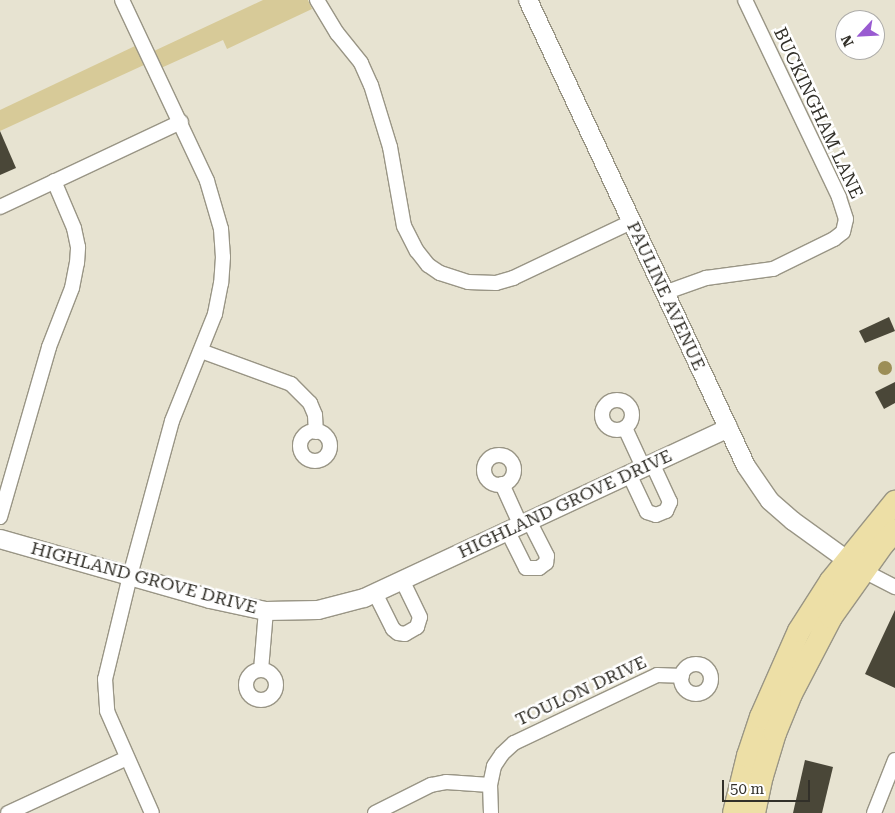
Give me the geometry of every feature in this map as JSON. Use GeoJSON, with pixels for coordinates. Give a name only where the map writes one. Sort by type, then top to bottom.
{"type":"FeatureCollection","features":[{"type":"Feature","properties":{"kind":"main road"},"geometry":{"type":"LineString","coordinates":[[754,813],[775,733],[791,694],[856,565],[895,502]]}},
{"type":"Feature","properties":{"kind":"main road"},"geometry":{"type":"LineString","coordinates":[[734,813],[748,756],[761,717],[799,630],[856,565],[895,532]]}},
{"type":"Feature","properties":{"kind":"street"},"geometry":{"type":"LineString","coordinates":[[122,0],[207,181],[221,228],[221,283],[215,314],[201,351],[182,392],[172,422],[130,576],[105,678],[107,711],[126,758],[152,813]]}},
{"type":"Feature","properties":{"kind":"street"},"geometry":{"type":"LineString","coordinates":[[317,0],[337,33],[361,63],[371,85],[390,147],[404,226],[417,251],[434,269],[440,273],[468,282],[496,283],[513,278],[631,222]]}},
{"type":"Feature","properties":{"kind":"street","name":"PAULINE AVENUE"},"geometry":{"type":"LineString","coordinates":[[528,0],[746,466],[770,501],[793,521],[856,565]]}},
{"type":"Feature","properties":{"kind":"street","name":"BUCKINGHAM LANE"},"geometry":{"type":"LineString","coordinates":[[664,293],[706,278],[772,269],[834,239],[843,232],[846,219],[839,197],[745,0]]}},
{"type":"Feature","properties":{"kind":"street"},"geometry":{"type":"LineString","coordinates":[[0,207],[180,122]]}},
{"type":"Feature","properties":{"kind":"street"},"geometry":{"type":"LineString","coordinates":[[0,517],[49,347],[72,288],[77,263],[78,247],[74,228],[54,181]]}},
{"type":"Feature","properties":{"kind":"street"},"geometry":{"type":"LineString","coordinates":[[201,351],[291,384],[310,403],[315,415],[316,432]]}},
{"type":"Feature","properties":{"kind":"street"},"geometry":{"type":"LineString","coordinates":[[625,428],[641,468]]}},
{"type":"Feature","properties":{"kind":"street","name":"HIGHLAND GROVE DRIVE"},"geometry":{"type":"LineString","coordinates":[[0,539],[210,599],[266,611],[318,610],[376,593],[728,428]]}},
{"type":"Feature","properties":{"kind":"street"},"geometry":{"type":"LineString","coordinates":[[502,484],[520,527]]}},
{"type":"Feature","properties":{"kind":"street"},"geometry":{"type":"LineString","coordinates":[[856,565],[895,587]]}},
{"type":"Feature","properties":{"kind":"street"},"geometry":{"type":"LineString","coordinates":[[376,593],[393,629],[398,633],[405,634],[417,627],[420,617],[402,580]]}},
{"type":"Feature","properties":{"kind":"street"},"geometry":{"type":"LineString","coordinates":[[261,670],[266,611]]}},
{"type":"Feature","properties":{"kind":"street","name":"TOULON DRIVE"},"geometry":{"type":"LineString","coordinates":[[491,813],[490,785],[494,766],[502,754],[514,743],[657,675],[682,676]]}},
{"type":"Feature","properties":{"kind":"street"},"geometry":{"type":"LineString","coordinates":[[8,813],[126,758]]}},
{"type":"Feature","properties":{"kind":"street"},"geometry":{"type":"LineString","coordinates":[[874,813],[895,760]]}},
{"type":"Feature","properties":{"kind":"street"},"geometry":{"type":"LineString","coordinates":[[375,813],[431,785],[446,782],[490,785]]}},
{"type":"Feature","properties":{"kind":"shaded area"},"geometry":{"type":"Polygon","coordinates":[[[263,0],[308,0],[312,9],[227,49],[223,40],[161,68],[154,51],[263,0]]]}},
{"type":"Feature","properties":{"kind":"shaded area"},"geometry":{"type":"Polygon","coordinates":[[[135,46],[144,65],[0,131],[0,110],[135,46]]]}},
{"type":"Feature","properties":{"kind":"shaded area"},"geometry":{"type":"Polygon","coordinates":[[[882,361],[888,361],[892,368],[888,375],[882,375],[878,371],[878,365],[882,361]]]}},
{"type":"Feature","properties":{"kind":"building"},"geometry":{"type":"Polygon","coordinates":[[[0,131],[16,168],[0,175],[0,131]]]}},
{"type":"Feature","properties":{"kind":"building"},"geometry":{"type":"Polygon","coordinates":[[[889,317],[895,331],[865,343],[859,331],[889,317]]]}},
{"type":"Feature","properties":{"kind":"building"},"geometry":{"type":"Polygon","coordinates":[[[895,382],[895,403],[884,409],[875,392],[895,382]]]}},
{"type":"Feature","properties":{"kind":"building"},"geometry":{"type":"Polygon","coordinates":[[[895,610],[895,688],[865,674],[895,610]]]}},
{"type":"Feature","properties":{"kind":"building"},"geometry":{"type":"Polygon","coordinates":[[[805,760],[833,767],[822,813],[793,813],[805,760]]]}}]}
